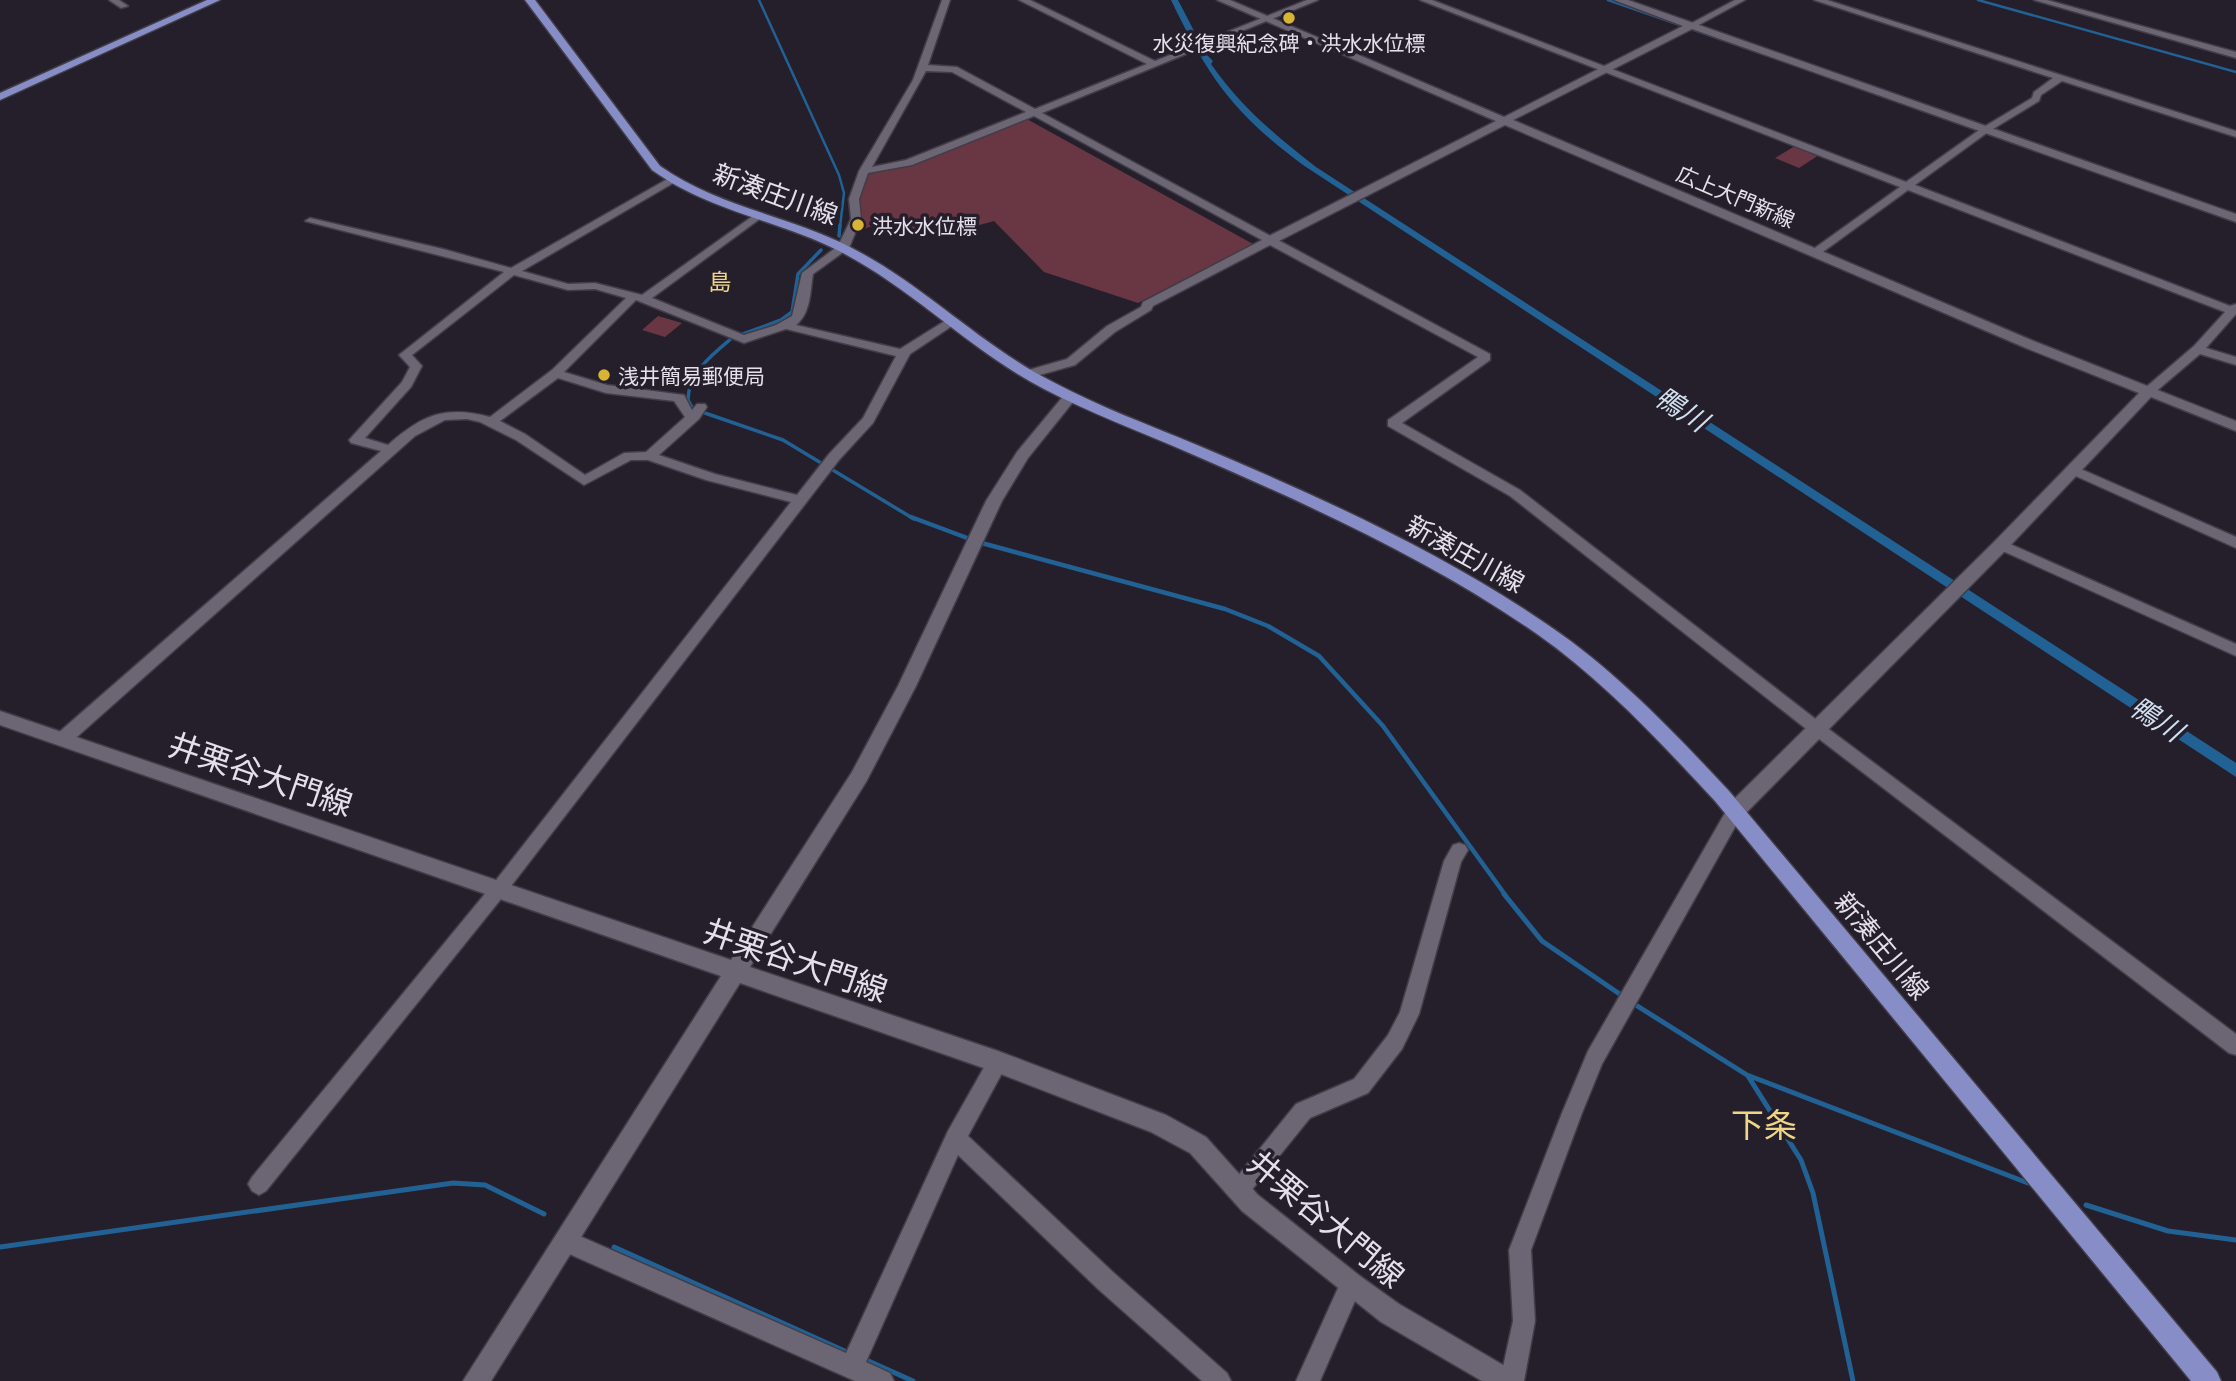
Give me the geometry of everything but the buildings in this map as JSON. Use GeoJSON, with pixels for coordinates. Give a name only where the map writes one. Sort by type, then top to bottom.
{"type":"FeatureCollection","features":[{"type":"Feature","properties":{"kind":"main road"},"geometry":{"type":"LineString","coordinates":[[0,90],[203,0]]}},
{"type":"Feature","properties":{"kind":"main road"},"geometry":{"type":"LineString","coordinates":[[0,97],[215,0]]}},
{"type":"Feature","properties":{"kind":"main road","name":"新湊庄川線"},"geometry":{"type":"LineString","coordinates":[[530,0],[656,168],[671,180],[703,198],[843,248],[879,269],[987,349],[1070,397],[1128,424],[1207,454],[1412,553],[1546,632],[1654,724],[1735,811],[2208,1381]]}},
{"type":"Feature","properties":{"kind":"street"},"geometry":{"type":"LineString","coordinates":[[113,0],[124,6]]}},
{"type":"Feature","properties":{"kind":"street"},"geometry":{"type":"LineString","coordinates":[[310,221],[443,252],[510,273],[568,287],[596,286],[638,298],[744,339],[796,319],[808,273],[843,248],[856,219],[853,200],[864,171],[908,100],[923,68],[946,0]]}},
{"type":"Feature","properties":{"kind":"street"},"geometry":{"type":"LineString","coordinates":[[1023,0],[1154,64]]}},
{"type":"Feature","properties":{"kind":"street","name":"広上大門新線"},"geometry":{"type":"LineString","coordinates":[[1222,0],[1816,252],[2236,426]]}},
{"type":"Feature","properties":{"kind":"street"},"geometry":{"type":"LineString","coordinates":[[864,171],[908,163],[1314,0]]}},
{"type":"Feature","properties":{"kind":"street"},"geometry":{"type":"LineString","coordinates":[[1424,0],[2234,309],[2198,349],[2148,391],[2001,545],[1955,588],[1735,811],[1630,1002],[1595,1058],[1520,1250],[1524,1321],[1512,1381]]}},
{"type":"Feature","properties":{"kind":"street"},"geometry":{"type":"LineString","coordinates":[[1619,0],[2236,218]]}},
{"type":"Feature","properties":{"kind":"street"},"geometry":{"type":"LineString","coordinates":[[1029,374],[1071,362],[1111,329],[1147,308],[1147,304],[1741,0]]}},
{"type":"Feature","properties":{"kind":"street"},"geometry":{"type":"LineString","coordinates":[[1818,0],[2236,134]]}},
{"type":"Feature","properties":{"kind":"street"},"geometry":{"type":"LineString","coordinates":[[2038,0],[2236,55]]}},
{"type":"Feature","properties":{"kind":"street"},"geometry":{"type":"LineString","coordinates":[[923,68],[954,69],[1486,357],[1393,423],[1516,493],[1816,728],[2236,1046]]}},
{"type":"Feature","properties":{"kind":"street"},"geometry":{"type":"LineString","coordinates":[[1816,252],[1985,130],[2013,111],[2026,106],[2060,78]]}},
{"type":"Feature","properties":{"kind":"street"},"geometry":{"type":"LineString","coordinates":[[391,450],[356,439],[407,384],[416,366],[405,355],[510,273],[671,180]]}},
{"type":"Feature","properties":{"kind":"street"},"geometry":{"type":"LineString","coordinates":[[491,422],[556,373],[638,298],[757,216]]}},
{"type":"Feature","properties":{"kind":"street"},"geometry":{"type":"LineString","coordinates":[[259,1184],[499,889],[800,500],[868,420],[904,354],[952,322]]}},
{"type":"Feature","properties":{"kind":"street"},"geometry":{"type":"LineString","coordinates":[[783,325],[904,354]]}},
{"type":"Feature","properties":{"kind":"street"},"geometry":{"type":"LineString","coordinates":[[2198,349],[2236,361]]}},
{"type":"Feature","properties":{"kind":"street"},"geometry":{"type":"LineString","coordinates":[[556,373],[606,388],[680,398],[681,405],[688,414],[698,411],[649,456]]}},
{"type":"Feature","properties":{"kind":"street"},"geometry":{"type":"LineString","coordinates":[[475,1381],[737,973],[859,777],[907,686],[994,501],[1022,455],[1070,397]]}},
{"type":"Feature","properties":{"kind":"street"},"geometry":{"type":"LineString","coordinates":[[63,739],[391,450],[430,420],[451,415],[491,422],[521,438],[584,481],[629,456],[649,456],[711,477],[800,500]]}},
{"type":"Feature","properties":{"kind":"street"},"geometry":{"type":"LineString","coordinates":[[2074,470],[2236,543]]}},
{"type":"Feature","properties":{"kind":"street"},"geometry":{"type":"LineString","coordinates":[[2001,545],[2236,650]]}},
{"type":"Feature","properties":{"kind":"street","name":"井栗谷大門線"},"geometry":{"type":"LineString","coordinates":[[0,718],[998,1062],[1158,1122],[1198,1145],[1238,1190],[1351,1285],[1390,1312],[1506,1381]]}},
{"type":"Feature","properties":{"kind":"street"},"geometry":{"type":"LineString","coordinates":[[1238,1190],[1303,1111],[1361,1086],[1395,1042],[1409,1014],[1459,850]]}},
{"type":"Feature","properties":{"kind":"street"},"geometry":{"type":"LineString","coordinates":[[852,1367],[956,1139],[998,1062]]}},
{"type":"Feature","properties":{"kind":"street"},"geometry":{"type":"LineString","coordinates":[[956,1139],[1106,1280],[1219,1381]]}},
{"type":"Feature","properties":{"kind":"street"},"geometry":{"type":"LineString","coordinates":[[566,1241],[882,1381]]}},
{"type":"Feature","properties":{"kind":"street"},"geometry":{"type":"LineString","coordinates":[[1308,1381],[1351,1285]]}},
{"type":"Feature","properties":{"kind":"shaded area"},"geometry":{"type":"Polygon","coordinates":[[[1025,118],[1253,244],[1138,303],[1044,272],[994,221],[939,235],[915,233],[885,222],[851,233],[848,199],[857,177],[911,164],[1025,118]]]}},
{"type":"Feature","properties":{"kind":"shaded area"},"geometry":{"type":"Polygon","coordinates":[[[1795,146],[1819,155],[1799,168],[1775,158],[1795,146]]]}},
{"type":"Feature","properties":{"kind":"shaded area"},"geometry":{"type":"Polygon","coordinates":[[[658,316],[682,323],[665,337],[642,330],[658,316]]]}},
{"type":"Feature","properties":{"kind":"water","name":"鴨川"},"geometry":{"type":"Polygon","coordinates":[[[1171,0],[1178,0],[1206,54],[1213,61],[1211,64],[1234,93],[1273,132],[1316,167],[2236,763],[2236,777],[1303,165],[1258,128],[1225,92],[1197,51],[1171,0]]]}},
{"type":"Feature","properties":{"kind":"waterway"},"geometry":{"type":"LineString","coordinates":[[759,0],[839,175],[844,193],[840,227]]}},
{"type":"Feature","properties":{"kind":"waterway"},"geometry":{"type":"LineString","coordinates":[[1608,0],[1766,55]]}},
{"type":"Feature","properties":{"kind":"waterway"},"geometry":{"type":"LineString","coordinates":[[1978,0],[2236,72]]}},
{"type":"Feature","properties":{"kind":"waterway"},"geometry":{"type":"LineString","coordinates":[[1817,73],[2036,151]]}},
{"type":"Feature","properties":{"kind":"waterway"},"geometry":{"type":"LineString","coordinates":[[839,236],[840,225]]}},
{"type":"Feature","properties":{"kind":"waterway"},"geometry":{"type":"LineString","coordinates":[[743,334],[781,320],[792,312],[798,274],[821,250]]}},
{"type":"Feature","properties":{"kind":"waterway"},"geometry":{"type":"LineString","coordinates":[[693,409],[688,400],[692,381],[703,365],[732,338]]}},
{"type":"Feature","properties":{"kind":"waterway"},"geometry":{"type":"LineString","coordinates":[[702,412],[783,440],[914,519]]}},
{"type":"Feature","properties":{"kind":"waterway"},"geometry":{"type":"LineString","coordinates":[[911,517],[978,542],[1225,609],[1268,626],[1319,656],[1383,726],[1506,896]]}},
{"type":"Feature","properties":{"kind":"waterway"},"geometry":{"type":"LineString","coordinates":[[1504,894],[1542,941],[1624,997]]}},
{"type":"Feature","properties":{"kind":"waterway"},"geometry":{"type":"LineString","coordinates":[[1631,1002],[1747,1075],[2028,1183]]}},
{"type":"Feature","properties":{"kind":"waterway"},"geometry":{"type":"LineString","coordinates":[[1748,1076],[1801,1160],[1813,1193],[1853,1381]]}},
{"type":"Feature","properties":{"kind":"waterway"},"geometry":{"type":"LineString","coordinates":[[0,1247],[453,1183],[485,1185],[544,1214]]}},
{"type":"Feature","properties":{"kind":"waterway"},"geometry":{"type":"LineString","coordinates":[[2086,1205],[2168,1231],[2236,1240]]}},
{"type":"Feature","properties":{"kind":"waterway"},"geometry":{"type":"LineString","coordinates":[[614,1247],[849,1353]]}},
{"type":"Feature","properties":{"kind":"waterway"},"geometry":{"type":"LineString","coordinates":[[864,1359],[913,1381]]}},
{"type":"Feature","properties":{"kind":"place","name":"水災復興紀念碑・洪水水位標"},"geometry":{"type":"Point","coordinates":[1289,18]}},
{"type":"Feature","properties":{"kind":"place","name":"洪水水位標"},"geometry":{"type":"Point","coordinates":[858,225]}},
{"type":"Feature","properties":{"kind":"place","name":"浅井簡易郵便局"},"geometry":{"type":"Point","coordinates":[604,375]}},
{"type":"Feature","properties":{"kind":"district","name":"島"},"geometry":{"type":"Point","coordinates":[720,281]}},
{"type":"Feature","properties":{"kind":"district","name":"下条"},"geometry":{"type":"Point","coordinates":[1764,1123]}}]}
